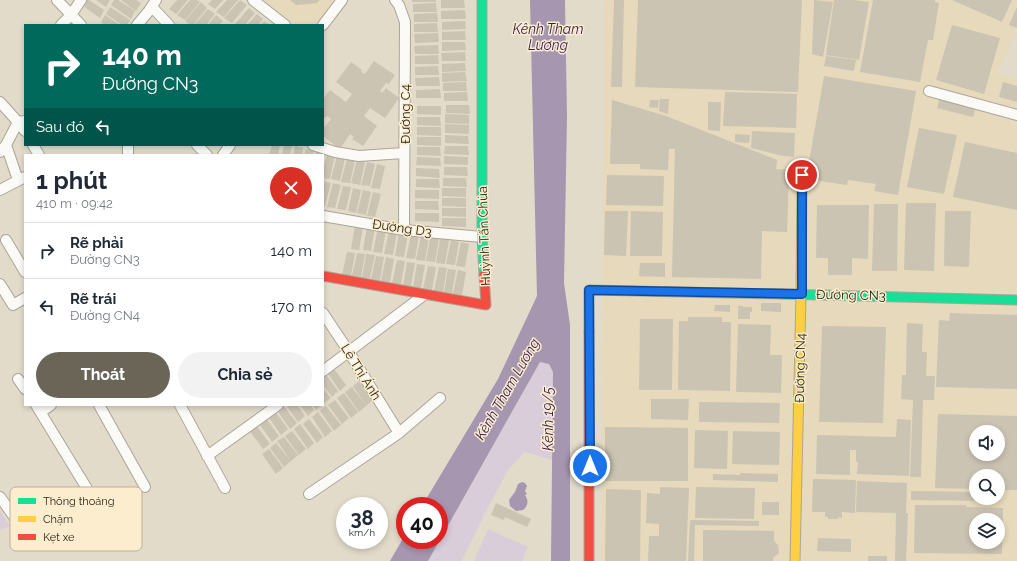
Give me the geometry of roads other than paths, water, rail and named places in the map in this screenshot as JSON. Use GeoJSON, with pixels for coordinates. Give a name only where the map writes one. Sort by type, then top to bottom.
{"type":"FeatureCollection","features":[{"type":"Feature","properties":{"kind":"street"},"geometry":{"type":"LineString","coordinates":[[57,0],[81,24]]}},
{"type":"Feature","properties":{"kind":"street"},"geometry":{"type":"LineString","coordinates":[[62,24],[71,15],[81,0]]}},
{"type":"Feature","properties":{"kind":"street"},"geometry":{"type":"LineString","coordinates":[[252,0],[284,24]]}},
{"type":"Feature","properties":{"kind":"street"},"geometry":{"type":"LineString","coordinates":[[324,24],[342,0]]}},
{"type":"Feature","properties":{"kind":"street","name":"Đường C4"},"geometry":{"type":"LineString","coordinates":[[395,0],[399,5],[405,22],[404,230]]}},
{"type":"Feature","properties":{"kind":"street","name":"Huỳnh Tấn Chùa"},"geometry":{"type":"LineString","coordinates":[[324,276],[486,305],[482,237],[482,0]]}},
{"type":"Feature","properties":{"kind":"street"},"geometry":{"type":"LineString","coordinates":[[138,24],[154,3],[168,24]]}},
{"type":"Feature","properties":{"kind":"street"},"geometry":{"type":"LineString","coordinates":[[929,91],[1017,115]]}},
{"type":"Feature","properties":{"kind":"street"},"geometry":{"type":"LineString","coordinates":[[0,102],[22,121],[3,148],[22,179],[0,190]]}},
{"type":"Feature","properties":{"kind":"street"},"geometry":{"type":"LineString","coordinates":[[198,146],[206,154]]}},
{"type":"Feature","properties":{"kind":"street"},"geometry":{"type":"LineString","coordinates":[[223,154],[229,146]]}},
{"type":"Feature","properties":{"kind":"street"},"geometry":{"type":"LineString","coordinates":[[316,146],[335,152],[359,156],[404,153]]}},
{"type":"Feature","properties":{"kind":"street","name":"Đường CN4"},"geometry":{"type":"LineString","coordinates":[[795,561],[802,294],[802,175]]}},
{"type":"Feature","properties":{"kind":"street","name":"Đường D3"},"geometry":{"type":"LineString","coordinates":[[324,216],[404,230],[482,237]]}},
{"type":"Feature","properties":{"kind":"street"},"geometry":{"type":"LineString","coordinates":[[6,240],[24,270]]}},
{"type":"Feature","properties":{"kind":"street"},"geometry":{"type":"LineString","coordinates":[[0,284],[13,305],[24,299]]}},
{"type":"Feature","properties":{"kind":"street","name":"Đường CN3"},"geometry":{"type":"LineString","coordinates":[[589,561],[589,290],[1017,300]]}},
{"type":"Feature","properties":{"kind":"street"},"geometry":{"type":"LineString","coordinates":[[324,370],[424,295]]}},
{"type":"Feature","properties":{"kind":"street","name":"Lê Thị Ánh"},"geometry":{"type":"LineString","coordinates":[[324,314],[399,433]]}},
{"type":"Feature","properties":{"kind":"street"},"geometry":{"type":"LineString","coordinates":[[18,379],[24,388]]}},
{"type":"Feature","properties":{"kind":"street"},"geometry":{"type":"LineString","coordinates":[[309,494],[399,433],[440,398]]}},
{"type":"Feature","properties":{"kind":"street"},"geometry":{"type":"LineString","coordinates":[[101,406],[145,487]]}},
{"type":"Feature","properties":{"kind":"street"},"geometry":{"type":"LineString","coordinates":[[181,406],[225,488]]}},
{"type":"Feature","properties":{"kind":"street"},"geometry":{"type":"LineString","coordinates":[[207,456],[273,406]]}},
{"type":"Feature","properties":{"kind":"street"},"geometry":{"type":"LineString","coordinates":[[39,408],[86,487]]}},
{"type":"Feature","properties":{"kind":"street"},"geometry":{"type":"LineString","coordinates":[[0,497],[10,511]]}},
{"type":"Feature","properties":{"kind":"water","name":"Kênh Tham Lương"},"geometry":{"type":"Polygon","coordinates":[[[530,0],[565,0],[567,116],[564,283],[570,325],[570,561],[551,561],[553,372],[549,364],[540,362],[448,525],[448,497],[427,497],[498,379],[537,296],[530,0]]]}},
{"type":"Feature","properties":{"kind":"water"},"geometry":{"type":"Polygon","coordinates":[[[522,482],[527,486],[525,491],[527,494],[525,495],[527,503],[523,510],[516,511],[510,506],[509,500],[515,492],[518,484],[522,482]]]}},
{"type":"Feature","properties":{"kind":"water","name":"Kênh Tham Lương"},"geometry":{"type":"Polygon","coordinates":[[[397,549],[435,549],[428,561],[390,561],[397,549]]]}},
{"type":"Feature","properties":{"kind":"water label","name":"Kênh 19/5"},"geometry":{"type":"Point","coordinates":[548,419]}}]}
